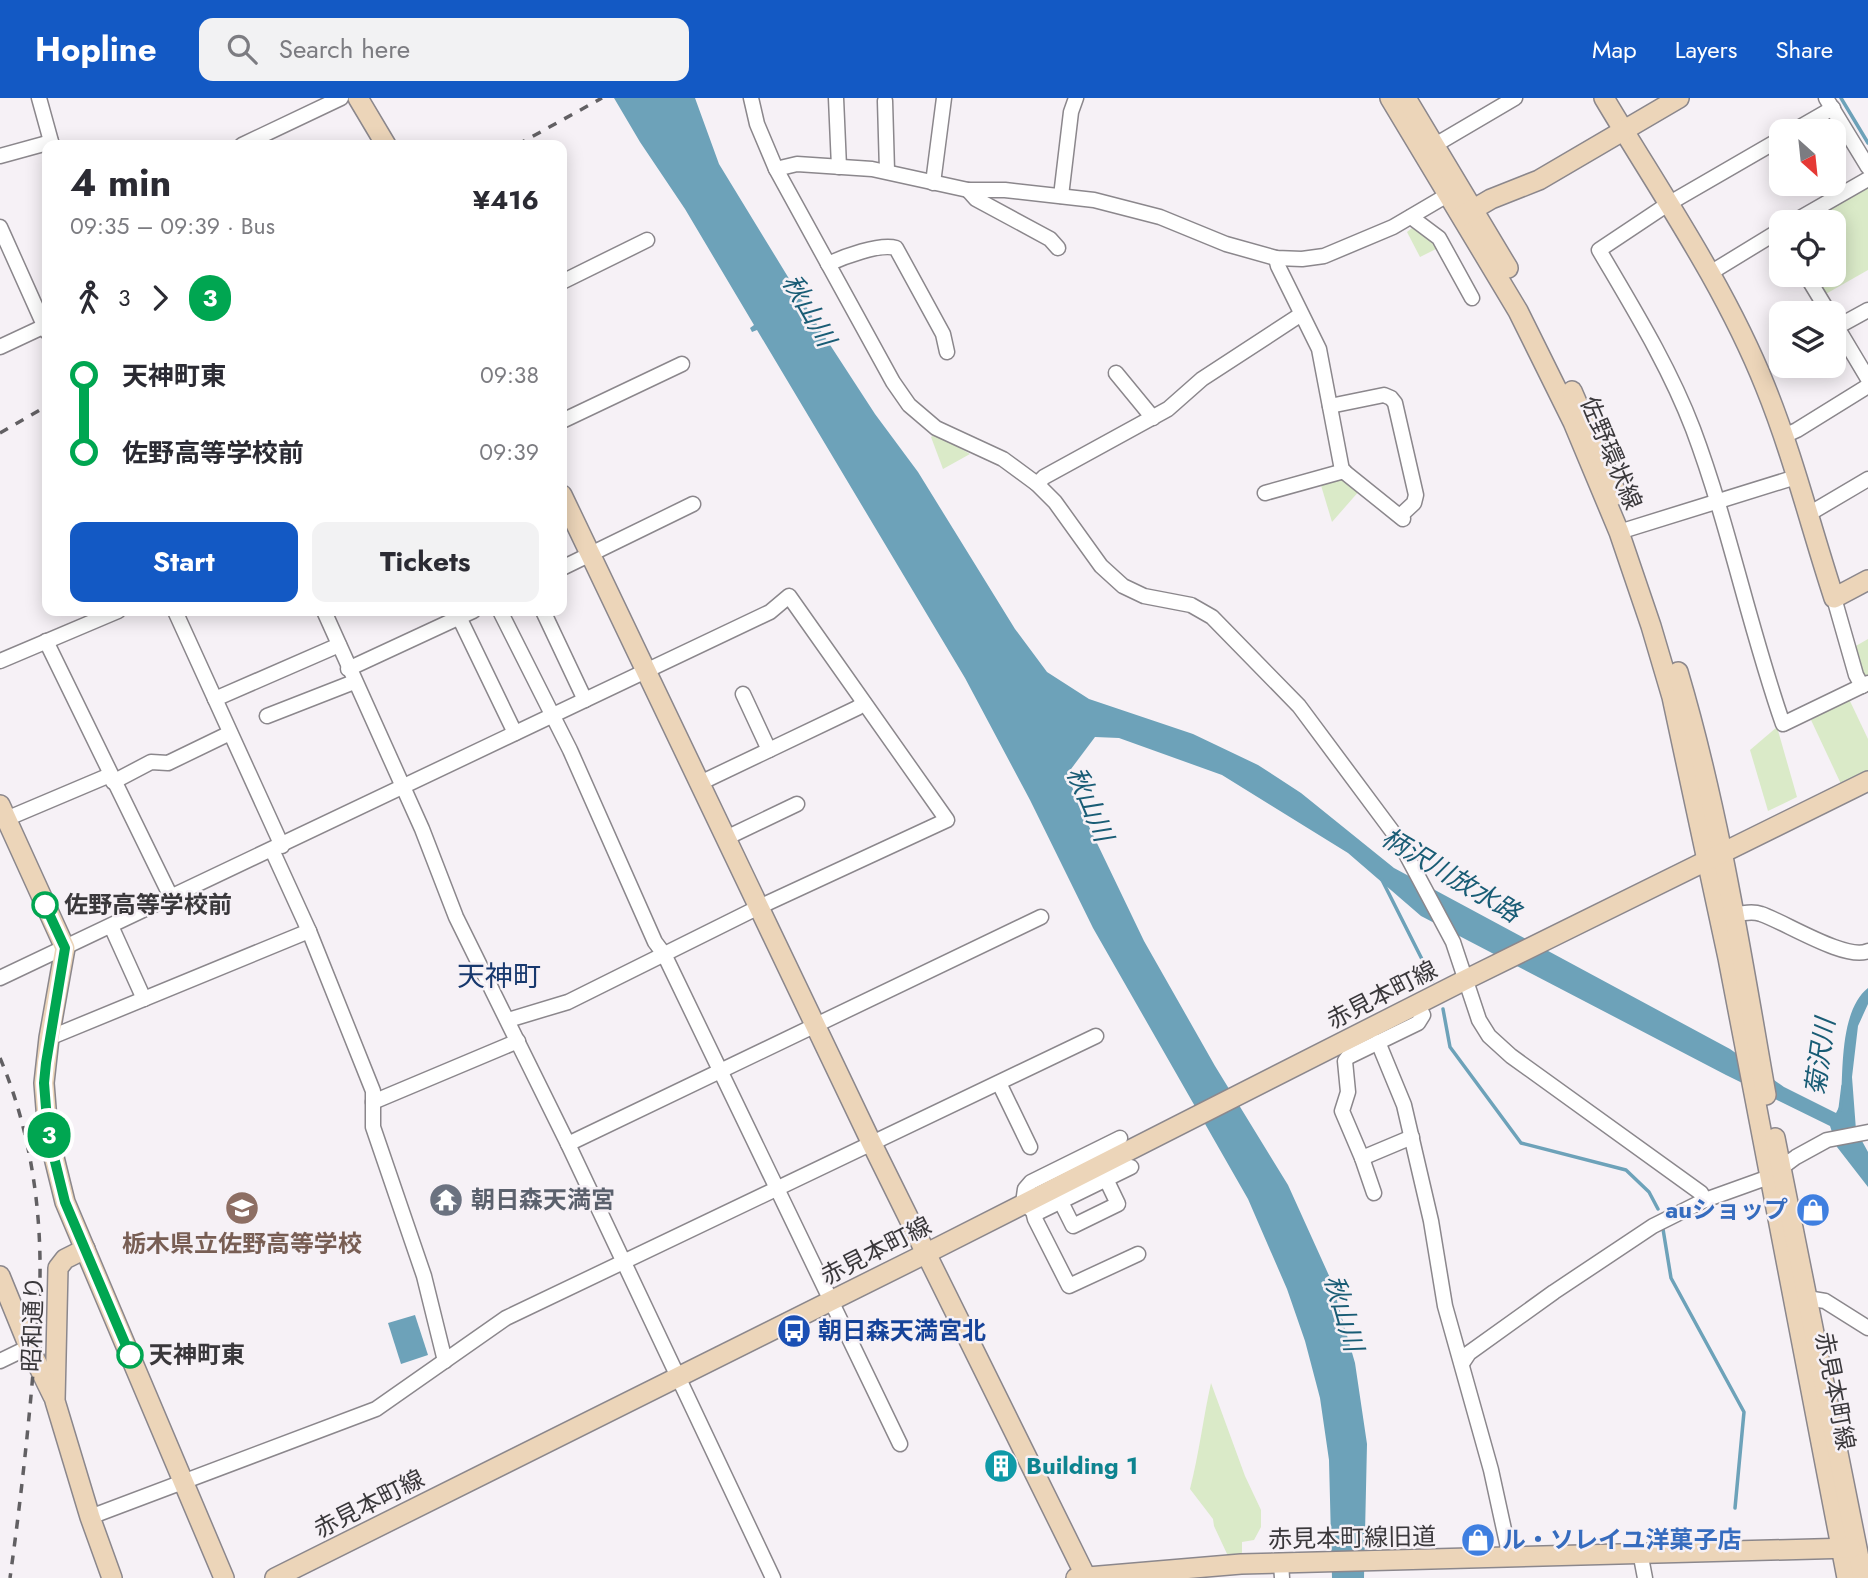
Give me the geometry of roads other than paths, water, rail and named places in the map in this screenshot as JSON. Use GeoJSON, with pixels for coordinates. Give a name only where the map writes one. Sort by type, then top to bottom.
{"type":"FeatureCollection","features":[{"type":"Feature","properties":{"kind":"main road"},"geometry":{"type":"LineString","coordinates":[[358,98],[383,140]]}},
{"type":"Feature","properties":{"kind":"main road","name":"佐野環状線"},"geometry":{"type":"LineString","coordinates":[[1390,98],[1467,213],[1573,422],[1624,530],[1714,856]]}},
{"type":"Feature","properties":{"kind":"main road","name":"佐野環状線"},"geometry":{"type":"LineString","coordinates":[[1406,98],[1435,145],[1454,191]]}},
{"type":"Feature","properties":{"kind":"main road"},"geometry":{"type":"LineString","coordinates":[[1604,98],[1710,273],[1745,341],[1784,436],[1833,598],[1868,580]]}},
{"type":"Feature","properties":{"kind":"main road"},"geometry":{"type":"LineString","coordinates":[[1467,213],[1492,198],[1539,180],[1679,98]]}},
{"type":"Feature","properties":{"kind":"main road"},"geometry":{"type":"LineString","coordinates":[[567,505],[1081,1577]]}},
{"type":"Feature","properties":{"kind":"main road"},"geometry":{"type":"LineString","coordinates":[[1714,856],[1868,780]]}},
{"type":"Feature","properties":{"kind":"main road"},"geometry":{"type":"LineString","coordinates":[[3,812],[65,948],[44,1083],[48,1133],[65,1202],[224,1578]]}},
{"type":"Feature","properties":{"kind":"main road"},"geometry":{"type":"LineString","coordinates":[[1714,856],[1734,915],[1752,1056]]}},
{"type":"Feature","properties":{"kind":"main road"},"geometry":{"type":"LineString","coordinates":[[1714,856],[1752,1056]]}},
{"type":"Feature","properties":{"kind":"main road","name":"赤見本町線"},"geometry":{"type":"LineString","coordinates":[[275,1578],[831,1300],[1028,1207],[1128,1141],[1309,1059],[1714,856]]}},
{"type":"Feature","properties":{"kind":"main road","name":"赤見本町線"},"geometry":{"type":"LineString","coordinates":[[1752,1056],[1855,1548]]}},
{"type":"Feature","properties":{"kind":"main road","name":"赤見本町線"},"geometry":{"type":"LineString","coordinates":[[1775,1173],[1807,1298],[1855,1548]]}},
{"type":"Feature","properties":{"kind":"main road","name":"昭和通り"},"geometry":{"type":"LineString","coordinates":[[85,1249],[65,1259],[58,1268],[55,1401],[90,1517],[112,1578]]}},
{"type":"Feature","properties":{"kind":"main road"},"geometry":{"type":"LineString","coordinates":[[0,1276],[55,1401]]}},
{"type":"Feature","properties":{"kind":"main road"},"geometry":{"type":"LineString","coordinates":[[1847,1578],[1855,1548]]}},
{"type":"Feature","properties":{"kind":"main road"},"geometry":{"type":"LineString","coordinates":[[1855,1548],[1863,1578]]}},
{"type":"Feature","properties":{"kind":"main road","name":"赤見本町線旧道"},"geometry":{"type":"LineString","coordinates":[[1081,1577],[1640,1552],[1855,1548]]}},
{"type":"Feature","properties":{"kind":"street"},"geometry":{"type":"LineString","coordinates":[[39,98],[51,140]]}},
{"type":"Feature","properties":{"kind":"street"},"geometry":{"type":"LineString","coordinates":[[253,140],[341,98]]}},
{"type":"Feature","properties":{"kind":"street"},"geometry":{"type":"LineString","coordinates":[[751,98],[757,124],[776,169],[892,382],[909,405],[936,428],[1003,460],[1037,484],[1055,502],[1101,566],[1123,586],[1143,596],[1191,605],[1212,617],[1301,709],[1398,839],[1453,942],[1475,1010],[1489,1036],[1511,1056],[1701,1193],[1705,1200]]}},
{"type":"Feature","properties":{"kind":"street"},"geometry":{"type":"LineString","coordinates":[[836,98],[839,167]]}},
{"type":"Feature","properties":{"kind":"street"},"geometry":{"type":"LineString","coordinates":[[933,183],[944,98]]}},
{"type":"Feature","properties":{"kind":"street"},"geometry":{"type":"LineString","coordinates":[[1060,196],[1071,112],[1076,98]]}},
{"type":"Feature","properties":{"kind":"street"},"geometry":{"type":"LineString","coordinates":[[1435,145],[1509,99]]}},
{"type":"Feature","properties":{"kind":"street"},"geometry":{"type":"LineString","coordinates":[[885,101],[887,171]]}},
{"type":"Feature","properties":{"kind":"street"},"geometry":{"type":"LineString","coordinates":[[1809,119],[1830,103],[1868,167]]}},
{"type":"Feature","properties":{"kind":"street"},"geometry":{"type":"LineString","coordinates":[[0,156],[42,146]]}},
{"type":"Feature","properties":{"kind":"street"},"geometry":{"type":"LineString","coordinates":[[1769,146],[1668,204],[1599,250],[1676,388],[1717,500],[1783,724],[1865,685],[1856,675],[1833,598]]}},
{"type":"Feature","properties":{"kind":"street"},"geometry":{"type":"LineString","coordinates":[[776,169],[797,164],[887,171],[968,190],[1005,190],[1060,196],[1130,208],[1236,247],[1276,258],[1302,259],[1324,256],[1382,232],[1454,191]]}},
{"type":"Feature","properties":{"kind":"street"},"geometry":{"type":"LineString","coordinates":[[1814,210],[1868,179]]}},
{"type":"Feature","properties":{"kind":"street"},"geometry":{"type":"LineString","coordinates":[[968,190],[976,199],[1050,239],[1058,248]]}},
{"type":"Feature","properties":{"kind":"street"},"geometry":{"type":"LineString","coordinates":[[1411,217],[1439,238],[1472,298]]}},
{"type":"Feature","properties":{"kind":"street"},"geometry":{"type":"LineString","coordinates":[[0,227],[42,319]]}},
{"type":"Feature","properties":{"kind":"street"},"geometry":{"type":"LineString","coordinates":[[1710,273],[1769,238]]}},
{"type":"Feature","properties":{"kind":"street"},"geometry":{"type":"LineString","coordinates":[[567,280],[647,240]]}},
{"type":"Feature","properties":{"kind":"street"},"geometry":{"type":"LineString","coordinates":[[828,264],[887,246],[896,248],[943,334],[947,352]]}},
{"type":"Feature","properties":{"kind":"street"},"geometry":{"type":"LineString","coordinates":[[1276,258],[1300,314],[1319,349],[1330,405],[1344,471],[1402,518],[1416,495],[1395,403],[1384,396],[1330,405]]}},
{"type":"Feature","properties":{"kind":"street"},"geometry":{"type":"LineString","coordinates":[[1846,320],[1868,310]]}},
{"type":"Feature","properties":{"kind":"street"},"geometry":{"type":"LineString","coordinates":[[1037,484],[1044,477],[1168,409],[1202,379],[1300,314]]}},
{"type":"Feature","properties":{"kind":"street"},"geometry":{"type":"LineString","coordinates":[[0,347],[42,330]]}},
{"type":"Feature","properties":{"kind":"street"},"geometry":{"type":"LineString","coordinates":[[1846,342],[1868,379]]}},
{"type":"Feature","properties":{"kind":"street"},"geometry":{"type":"LineString","coordinates":[[567,420],[682,364]]}},
{"type":"Feature","properties":{"kind":"street"},"geometry":{"type":"LineString","coordinates":[[1116,373],[1153,418]]}},
{"type":"Feature","properties":{"kind":"street"},"geometry":{"type":"LineString","coordinates":[[1784,436],[1868,386]]}},
{"type":"Feature","properties":{"kind":"street"},"geometry":{"type":"LineString","coordinates":[[1265,493],[1344,471]]}},
{"type":"Feature","properties":{"kind":"street"},"geometry":{"type":"LineString","coordinates":[[1624,530],[1796,477]]}},
{"type":"Feature","properties":{"kind":"street"},"geometry":{"type":"LineString","coordinates":[[1807,515],[1868,479]]}},
{"type":"Feature","properties":{"kind":"street"},"geometry":{"type":"LineString","coordinates":[[567,566],[693,504]]}},
{"type":"Feature","properties":{"kind":"street"},"geometry":{"type":"LineString","coordinates":[[0,978],[647,672],[770,612],[789,596],[947,820],[759,907],[568,1002],[508,1020]]}},
{"type":"Feature","properties":{"kind":"street"},"geometry":{"type":"LineString","coordinates":[[0,661],[106,616]]}},
{"type":"Feature","properties":{"kind":"street"},"geometry":{"type":"LineString","coordinates":[[177,616],[230,733],[373,1091],[373,1127],[424,1276],[445,1361]]}},
{"type":"Feature","properties":{"kind":"street"},"geometry":{"type":"LineString","coordinates":[[326,616],[421,826],[456,917],[568,1144],[773,1578]]}},
{"type":"Feature","properties":{"kind":"street"},"geometry":{"type":"LineString","coordinates":[[502,616],[570,750],[655,942],[664,954],[900,1444]]}},
{"type":"Feature","properties":{"kind":"street"},"geometry":{"type":"LineString","coordinates":[[545,616],[585,700]]}},
{"type":"Feature","properties":{"kind":"street"},"geometry":{"type":"LineString","coordinates":[[267,716],[351,676],[459,617],[515,733]]}},
{"type":"Feature","properties":{"kind":"street"},"geometry":{"type":"LineString","coordinates":[[46,641],[171,897]]}},
{"type":"Feature","properties":{"kind":"street"},"geometry":{"type":"LineString","coordinates":[[215,699],[339,645]]}},
{"type":"Feature","properties":{"kind":"street"},"geometry":{"type":"LineString","coordinates":[[743,694],[769,750]]}},
{"type":"Feature","properties":{"kind":"street"},"geometry":{"type":"LineString","coordinates":[[700,783],[864,703]]}},
{"type":"Feature","properties":{"kind":"street"},"geometry":{"type":"LineString","coordinates":[[3,812],[111,778],[151,762],[167,763],[230,733]]}},
{"type":"Feature","properties":{"kind":"street"},"geometry":{"type":"LineString","coordinates":[[726,838],[797,804]]}},
{"type":"Feature","properties":{"kind":"street"},"geometry":{"type":"LineString","coordinates":[[1734,915],[1759,913],[1845,951],[1862,954],[1868,951]]}},
{"type":"Feature","properties":{"kind":"street"},"geometry":{"type":"LineString","coordinates":[[568,1144],[1041,917]]}},
{"type":"Feature","properties":{"kind":"street"},"geometry":{"type":"LineString","coordinates":[[111,926],[144,999]]}},
{"type":"Feature","properties":{"kind":"street"},"geometry":{"type":"LineString","coordinates":[[49,1038],[309,931]]}},
{"type":"Feature","properties":{"kind":"street"},"geometry":{"type":"LineString","coordinates":[[1374,1193],[1342,1111],[1348,1092],[1345,1062],[1420,1020],[1423,1015],[1418,1005]]}},
{"type":"Feature","properties":{"kind":"street"},"geometry":{"type":"LineString","coordinates":[[90,1517],[376,1409],[506,1318],[1096,1036]]}},
{"type":"Feature","properties":{"kind":"street"},"geometry":{"type":"LineString","coordinates":[[373,1102],[517,1041]]}},
{"type":"Feature","properties":{"kind":"street"},"geometry":{"type":"LineString","coordinates":[[1378,1042],[1394,1077],[1412,1137],[1432,1221],[1445,1306],[1456,1349],[1463,1362],[1497,1494],[1510,1557]]}},
{"type":"Feature","properties":{"kind":"street"},"geometry":{"type":"LineString","coordinates":[[999,1083],[1030,1147]]}},
{"type":"Feature","properties":{"kind":"street"},"geometry":{"type":"LineString","coordinates":[[1463,1362],[1469,1353],[1653,1226],[1705,1200],[1775,1173],[1819,1144],[1864,1133]]}},
{"type":"Feature","properties":{"kind":"street"},"geometry":{"type":"LineString","coordinates":[[1362,1158],[1412,1137]]}},
{"type":"Feature","properties":{"kind":"street"},"geometry":{"type":"LineString","coordinates":[[1028,1207],[1039,1212],[1131,1167]]}},
{"type":"Feature","properties":{"kind":"street"},"geometry":{"type":"LineString","coordinates":[[1061,1202],[1073,1226],[1118,1204],[1106,1179]]}},
{"type":"Feature","properties":{"kind":"street"},"geometry":{"type":"LineString","coordinates":[[1028,1207],[1069,1286],[1138,1254]]}},
{"type":"Feature","properties":{"kind":"street"},"geometry":{"type":"LineString","coordinates":[[1807,1298],[1825,1301],[1868,1328]]}},
{"type":"Feature","properties":{"kind":"street"},"geometry":{"type":"LineString","coordinates":[[0,1361],[29,1347]]}},
{"type":"Feature","properties":{"kind":"street"},"geometry":{"type":"LineString","coordinates":[[1640,1552],[1645,1578]]}},
{"type":"Feature","properties":{"kind":"water"},"geometry":{"type":"Polygon","coordinates":[[[614,98],[695,98],[719,164],[821,331],[875,414],[918,472],[1015,629],[1047,672],[1089,699],[1193,734],[1258,765],[1301,793],[1394,868],[1730,1049],[1784,1087],[1836,1113],[1841,1103],[1848,1025],[1859,998],[1868,988],[1868,1004],[1858,1026],[1852,1077],[1856,1130],[1868,1152],[1868,1187],[1837,1147],[1830,1126],[1726,1075],[1421,916],[1348,853],[1222,775],[1119,738],[1095,737],[1071,769],[1071,784],[1083,814],[1144,941],[1215,1066],[1288,1185],[1331,1280],[1355,1363],[1367,1444],[1364,1578],[1332,1578],[1329,1460],[1320,1398],[1305,1341],[1287,1289],[1248,1199],[1093,928],[1030,800],[965,678],[757,330],[752,332],[750,328],[754,325],[685,209],[614,98]]]}},
{"type":"Feature","properties":{"kind":"water"},"geometry":{"type":"Polygon","coordinates":[[[415,1315],[428,1355],[401,1364],[388,1323],[415,1315]]]}},
{"type":"Feature","properties":{"kind":"waterway","name":"菊沢川"},"geometry":{"type":"LineString","coordinates":[[1841,98],[1868,143]]}},
{"type":"Feature","properties":{"kind":"waterway"},"geometry":{"type":"LineString","coordinates":[[1382,880],[1433,981]]}},
{"type":"Feature","properties":{"kind":"waterway"},"geometry":{"type":"LineString","coordinates":[[1443,1009],[1450,1047],[1521,1143],[1626,1170],[1649,1192],[1658,1209]]}},
{"type":"Feature","properties":{"kind":"waterway","name":"菊沢川"},"geometry":{"type":"LineString","coordinates":[[1840,1110],[1843,1086]]}},
{"type":"Feature","properties":{"kind":"waterway"},"geometry":{"type":"LineString","coordinates":[[1663,1229],[1671,1278],[1744,1412],[1735,1508]]}},
{"type":"Feature","properties":{"kind":"railway"},"geometry":{"type":"LineString","coordinates":[[526,140],[602,98]]}},
{"type":"Feature","properties":{"kind":"railway"},"geometry":{"type":"LineString","coordinates":[[0,433],[42,409]]}},
{"type":"Feature","properties":{"kind":"railway"},"geometry":{"type":"LineString","coordinates":[[0,1058],[26,1138],[40,1248],[32,1388],[10,1578]]}},
{"type":"Feature","properties":{"kind":"place","name":"佐野高等学校前"},"geometry":{"type":"Point","coordinates":[45,905]}},
{"type":"Feature","properties":{"kind":"place","name":"朝日森天満宮"},"geometry":{"type":"Point","coordinates":[446,1200]}},
{"type":"Feature","properties":{"kind":"place","name":"栃木県立佐野高等学校"},"geometry":{"type":"Point","coordinates":[242,1208]}},
{"type":"Feature","properties":{"kind":"place","name":"auショップ"},"geometry":{"type":"Point","coordinates":[1813,1210]}},
{"type":"Feature","properties":{"kind":"place","name":"朝日森天満宮北"},"geometry":{"type":"Point","coordinates":[794,1331]}},
{"type":"Feature","properties":{"kind":"place","name":"天神町東"},"geometry":{"type":"Point","coordinates":[130,1355]}},
{"type":"Feature","properties":{"kind":"place","name":"Building 1"},"geometry":{"type":"Point","coordinates":[1001,1466]}},
{"type":"Feature","properties":{"kind":"place","name":"ル・ソレイユ洋菓子店"},"geometry":{"type":"Point","coordinates":[1478,1540]}},
{"type":"Feature","properties":{"kind":"district","name":"天神町"},"geometry":{"type":"Point","coordinates":[499,976]}},
{"type":"Feature","properties":{"kind":"water label","name":"秋山川"},"geometry":{"type":"Point","coordinates":[809,310]}},
{"type":"Feature","properties":{"kind":"water label","name":"秋山川"},"geometry":{"type":"Point","coordinates":[1090,804]}},
{"type":"Feature","properties":{"kind":"water label","name":"柄沢川放水路"},"geometry":{"type":"Point","coordinates":[1451,875]}},
{"type":"Feature","properties":{"kind":"water label","name":"秋山川"},"geometry":{"type":"Point","coordinates":[1344,1313]}}]}
